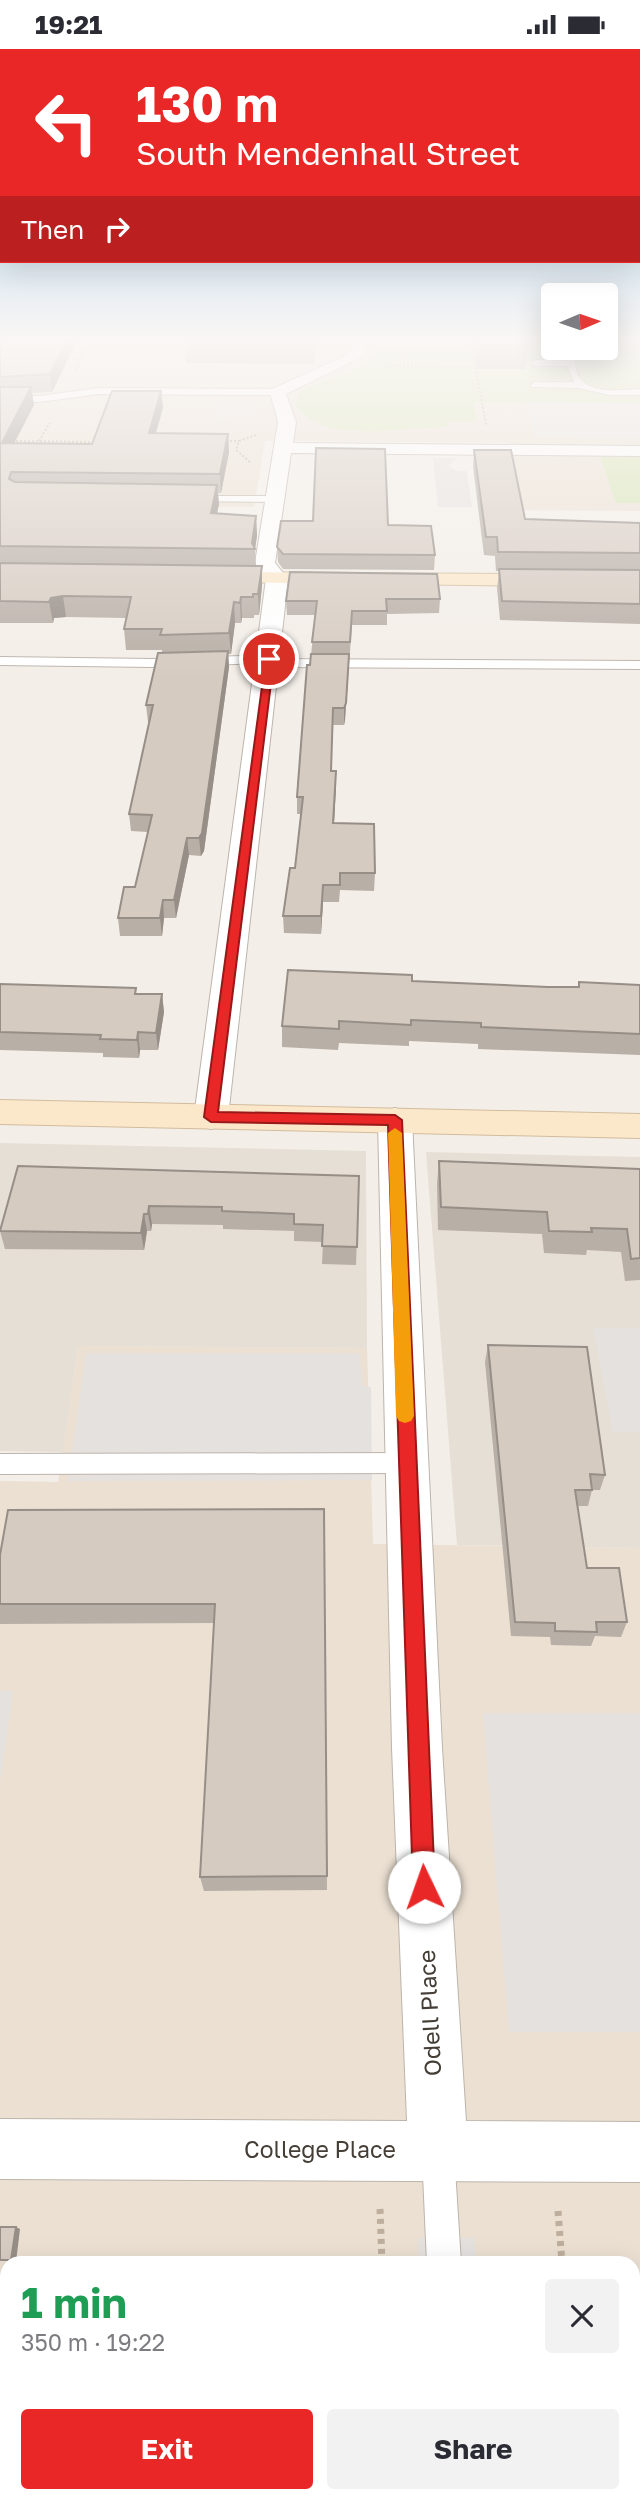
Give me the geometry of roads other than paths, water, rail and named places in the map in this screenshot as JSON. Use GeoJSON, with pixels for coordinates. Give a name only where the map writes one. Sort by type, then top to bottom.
{"type":"FeatureCollection","features":[{"type":"Feature","properties":{"kind":"street"},"geometry":{"type":"LineString","coordinates":[[211,1117],[269,661],[277,579],[265,563],[283,450]]}},
{"type":"Feature","properties":{"kind":"street"},"geometry":{"type":"LineString","coordinates":[[572,450],[640,451]]}},
{"type":"Feature","properties":{"kind":"street"},"geometry":{"type":"LineString","coordinates":[[194,578],[640,581]]}},
{"type":"Feature","properties":{"kind":"street"},"geometry":{"type":"LineString","coordinates":[[0,1112],[640,1126]]}},
{"type":"Feature","properties":{"kind":"street","name":"Odell Place"},"geometry":{"type":"LineString","coordinates":[[395,1120],[417,1748],[438,2151]]}},
{"type":"Feature","properties":{"kind":"street","name":"College Place"},"geometry":{"type":"LineString","coordinates":[[0,2149],[640,2152]]}},
{"type":"Feature","properties":{"kind":"lane"},"geometry":{"type":"LineString","coordinates":[[180,498],[275,499]]}},
{"type":"Feature","properties":{"kind":"lane"},"geometry":{"type":"LineString","coordinates":[[0,661],[640,665]]}},
{"type":"Feature","properties":{"kind":"lane"},"geometry":{"type":"LineString","coordinates":[[0,1464],[407,1463]]}},
{"type":"Feature","properties":{"kind":"lane"},"geometry":{"type":"LineString","coordinates":[[438,2151],[444,2256]]}}]}
